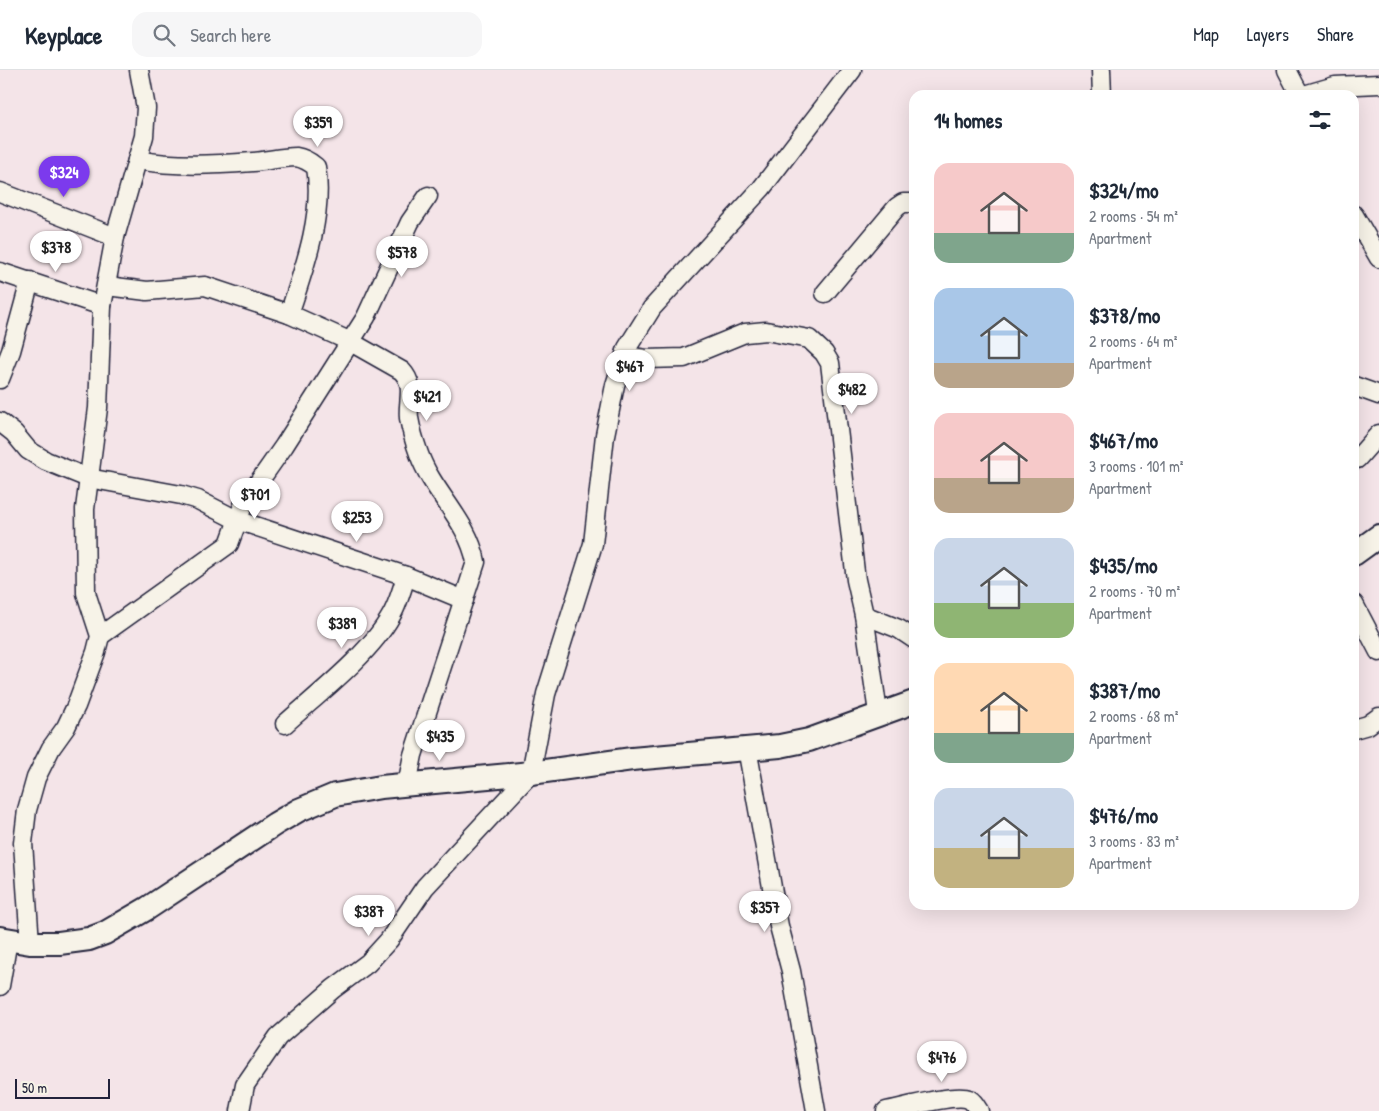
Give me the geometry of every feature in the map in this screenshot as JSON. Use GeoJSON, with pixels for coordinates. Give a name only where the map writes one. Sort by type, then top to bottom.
{"type":"FeatureCollection","features":[{"type":"Feature","properties":{"kind":"main road"},"geometry":{"type":"LineString","coordinates":[[1359,550],[1379,536]]}},
{"type":"Feature","properties":{"kind":"main road"},"geometry":{"type":"LineString","coordinates":[[13,940],[59,943],[89,939],[105,933],[148,908],[251,839],[299,810],[335,795],[381,787],[531,773],[632,758],[780,746],[809,740],[909,704]]}},
{"type":"Feature","properties":{"kind":"street"},"geometry":{"type":"LineString","coordinates":[[0,986],[13,940],[23,843],[28,810],[36,778],[76,706],[100,636],[86,593],[85,509],[98,408],[102,306],[115,237],[144,136],[146,108],[139,70]]}},
{"type":"Feature","properties":{"kind":"street"},"geometry":{"type":"LineString","coordinates":[[240,1111],[245,1085],[278,1037],[333,989],[368,963],[389,940],[425,887],[531,773],[546,694],[592,544],[605,435],[615,385],[627,348],[652,308],[761,189],[852,70]]}},
{"type":"Feature","properties":{"kind":"street"},"geometry":{"type":"LineString","coordinates":[[1101,70],[1102,90]]}},
{"type":"Feature","properties":{"kind":"street"},"geometry":{"type":"LineString","coordinates":[[1287,70],[1299,90]]}},
{"type":"Feature","properties":{"kind":"street"},"geometry":{"type":"LineString","coordinates":[[1321,90],[1336,86],[1379,84]]}},
{"type":"Feature","properties":{"kind":"street"},"geometry":{"type":"LineString","coordinates":[[137,160],[165,165],[193,165],[253,162],[296,157],[310,162],[316,168],[317,203],[302,274],[289,314]]}},
{"type":"Feature","properties":{"kind":"street"},"geometry":{"type":"LineString","coordinates":[[0,192],[115,237]]}},
{"type":"Feature","properties":{"kind":"street"},"geometry":{"type":"LineString","coordinates":[[100,636],[229,544],[237,520],[250,492],[284,446],[366,316],[410,222],[428,196]]}},
{"type":"Feature","properties":{"kind":"street"},"geometry":{"type":"LineString","coordinates":[[825,293],[897,207],[903,203],[909,203]]}},
{"type":"Feature","properties":{"kind":"street"},"geometry":{"type":"LineString","coordinates":[[1359,224],[1379,258]]}},
{"type":"Feature","properties":{"kind":"street"},"geometry":{"type":"LineString","coordinates":[[0,272],[102,306]]}},
{"type":"Feature","properties":{"kind":"street"},"geometry":{"type":"LineString","coordinates":[[0,379],[11,351],[30,281]]}},
{"type":"Feature","properties":{"kind":"street"},"geometry":{"type":"LineString","coordinates":[[107,286],[147,290],[205,286],[289,314],[349,341],[402,371],[408,378],[411,385],[409,416],[419,455],[452,508],[474,549],[476,562],[413,755],[407,785]]}},
{"type":"Feature","properties":{"kind":"street"},"geometry":{"type":"LineString","coordinates":[[625,356],[646,359],[684,358],[745,333],[766,331],[809,339],[824,353],[830,363],[856,580],[864,615],[878,714]]}},
{"type":"Feature","properties":{"kind":"street"},"geometry":{"type":"LineString","coordinates":[[1359,388],[1379,395]]}},
{"type":"Feature","properties":{"kind":"street"},"geometry":{"type":"LineString","coordinates":[[0,422],[14,433],[28,450],[46,461],[88,478],[181,495],[198,500],[237,520],[406,576],[464,600]]}},
{"type":"Feature","properties":{"kind":"street"},"geometry":{"type":"LineString","coordinates":[[1359,457],[1379,434]]}},
{"type":"Feature","properties":{"kind":"street"},"geometry":{"type":"LineString","coordinates":[[285,724],[364,651],[390,618],[406,576]]}},
{"type":"Feature","properties":{"kind":"street"},"geometry":{"type":"LineString","coordinates":[[1359,614],[1379,652]]}},
{"type":"Feature","properties":{"kind":"street"},"geometry":{"type":"LineString","coordinates":[[864,615],[899,629],[909,636]]}},
{"type":"Feature","properties":{"kind":"street"},"geometry":{"type":"LineString","coordinates":[[1359,728],[1368,725],[1379,717]]}},
{"type":"Feature","properties":{"kind":"street"},"geometry":{"type":"LineString","coordinates":[[747,748],[780,926],[791,971],[816,1111]]}},
{"type":"Feature","properties":{"kind":"street"},"geometry":{"type":"LineString","coordinates":[[886,1111],[946,1098],[967,1098],[975,1104],[979,1111]]}}]}
